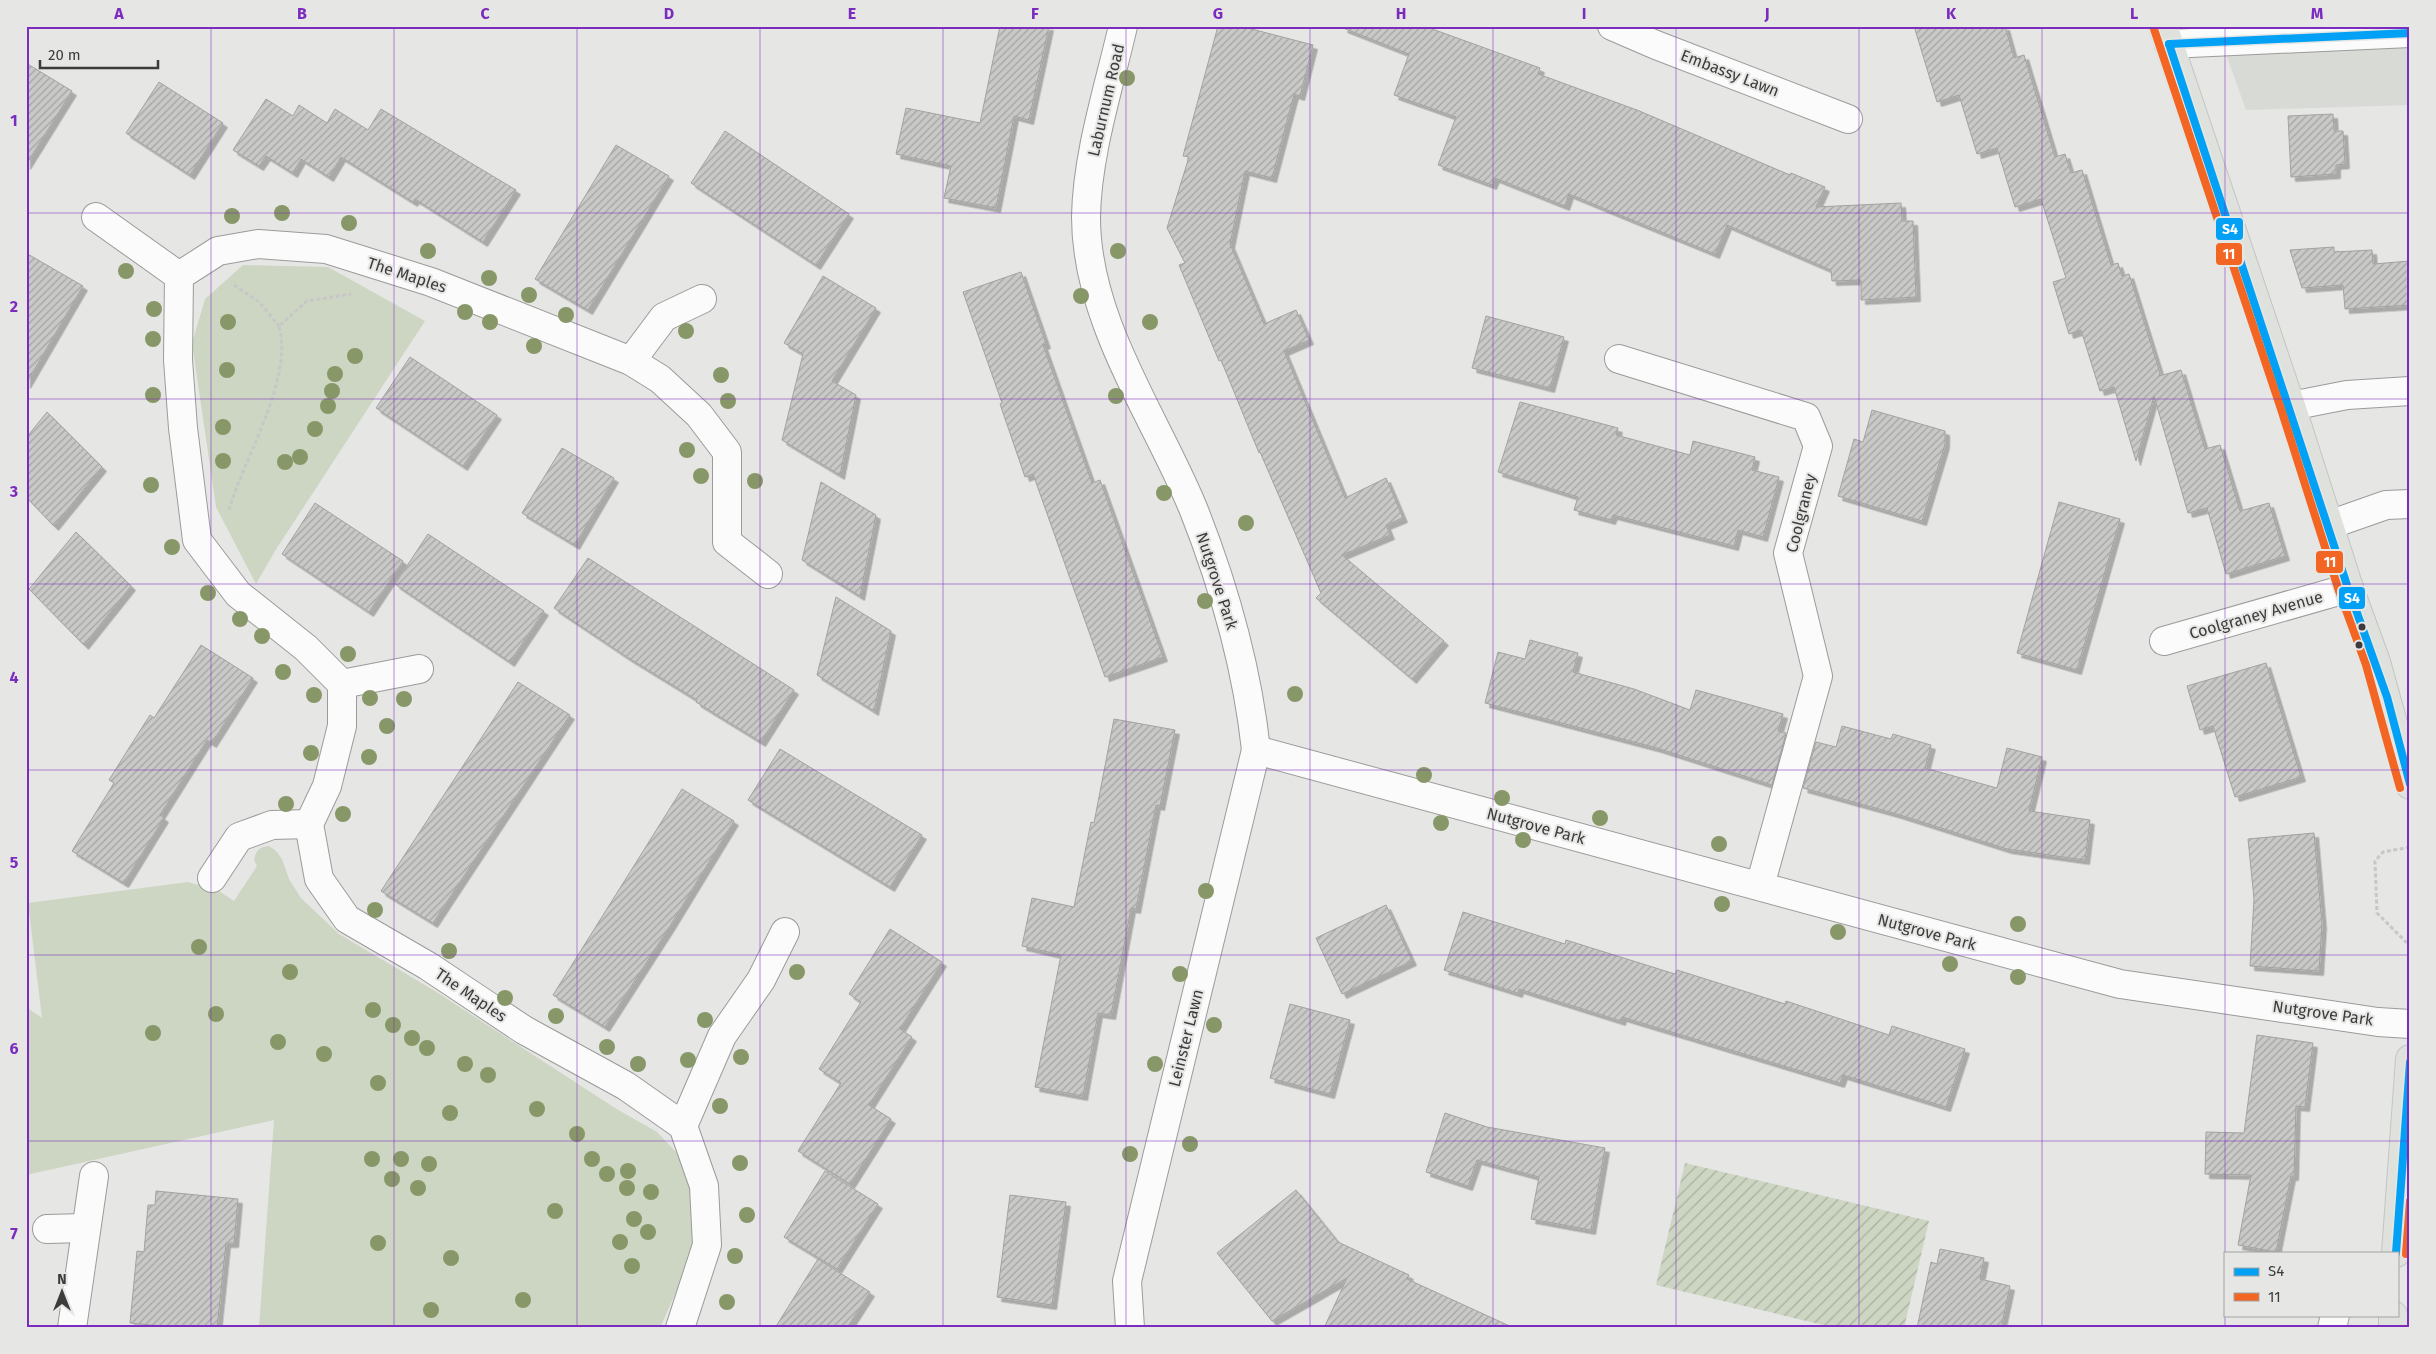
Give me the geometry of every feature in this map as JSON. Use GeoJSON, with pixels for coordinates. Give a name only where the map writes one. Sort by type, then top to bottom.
{"type":"FeatureCollection","features":[{"type":"Feature","properties":{"kind":"main road"},"geometry":{"type":"LineString","coordinates":[[2166,35],[2291,406],[2348,588],[2376,662],[2410,785]]}},
{"type":"Feature","properties":{"kind":"main road"},"geometry":{"type":"LineString","coordinates":[[2396,1252],[2410,1059]]}},
{"type":"Feature","properties":{"kind":"street","name":"Laburnum Road"},"geometry":{"type":"LineString","coordinates":[[1089,174],[1123,26]]}},
{"type":"Feature","properties":{"kind":"street","name":"Embassy Lawn"},"geometry":{"type":"LineString","coordinates":[[1612,26],[1656,46],[1848,119]]}},
{"type":"Feature","properties":{"kind":"street"},"geometry":{"type":"LineString","coordinates":[[2166,35],[2410,33]]}},
{"type":"Feature","properties":{"kind":"street","name":"Nutgrove Park"},"geometry":{"type":"LineString","coordinates":[[1089,174],[1086,218],[1092,272],[1107,327],[1193,508],[1225,600],[1250,698],[1256,750],[2120,984],[2369,1020],[2410,1024]]}},
{"type":"Feature","properties":{"kind":"street"},"geometry":{"type":"LineString","coordinates":[[96,217],[179,276],[178,369],[183,428],[198,540],[238,594],[306,648],[342,684],[342,726],[327,786],[310,824],[272,825],[239,837],[212,878]]}},
{"type":"Feature","properties":{"kind":"street","name":"The Maples"},"geometry":{"type":"LineString","coordinates":[[179,276],[218,251],[258,244],[326,249],[431,282],[631,361],[660,379],[699,415],[727,452],[727,542],[768,574]]}},
{"type":"Feature","properties":{"kind":"street"},"geometry":{"type":"LineString","coordinates":[[631,361],[664,317],[702,299]]}},
{"type":"Feature","properties":{"kind":"street","name":"Coolgraney"},"geometry":{"type":"LineString","coordinates":[[1619,359],[1806,417],[1818,446],[1788,552],[1818,676],[1760,886]]}},
{"type":"Feature","properties":{"kind":"street"},"geometry":{"type":"LineString","coordinates":[[2291,406],[2347,395],[2410,391]]}},
{"type":"Feature","properties":{"kind":"street"},"geometry":{"type":"LineString","coordinates":[[2328,525],[2386,505],[2410,504]]}},
{"type":"Feature","properties":{"kind":"street","name":"Coolgraney Avenue"},"geometry":{"type":"LineString","coordinates":[[2164,641],[2348,588]]}},
{"type":"Feature","properties":{"kind":"street"},"geometry":{"type":"LineString","coordinates":[[342,684],[419,669]]}},
{"type":"Feature","properties":{"kind":"street","name":"Leinster Lawn"},"geometry":{"type":"LineString","coordinates":[[1130,1328],[1127,1281],[1256,750]]}},
{"type":"Feature","properties":{"kind":"street","name":"The Maples"},"geometry":{"type":"LineString","coordinates":[[310,824],[319,879],[347,919],[428,966],[524,1030],[626,1086],[683,1126]]}},
{"type":"Feature","properties":{"kind":"street"},"geometry":{"type":"LineString","coordinates":[[680,1328],[707,1245],[704,1186],[683,1126],[722,1036],[761,980],[785,932]]}},
{"type":"Feature","properties":{"kind":"street"},"geometry":{"type":"LineString","coordinates":[[72,1328],[94,1176]]}},
{"type":"Feature","properties":{"kind":"street"},"geometry":{"type":"LineString","coordinates":[[47,1229],[86,1228]]}},
{"type":"Feature","properties":{"kind":"path"},"geometry":{"type":"LineString","coordinates":[[179,276],[226,281],[235,285],[259,302],[279,326],[282,338],[275,390],[237,483],[228,514]]}},
{"type":"Feature","properties":{"kind":"path"},"geometry":{"type":"LineString","coordinates":[[279,326],[307,301],[354,294]]}},
{"type":"Feature","properties":{"kind":"path"},"geometry":{"type":"LineString","coordinates":[[2410,847],[2383,852],[2375,862],[2377,913],[2410,946]]}},
{"type":"Feature","properties":{"kind":"shaded area"},"geometry":{"type":"Polygon","coordinates":[[[2216,26],[2410,26],[2410,105],[2246,110],[2216,26]]]}},
{"type":"Feature","properties":{"kind":"green space"},"geometry":{"type":"Polygon","coordinates":[[[243,265],[328,267],[425,321],[275,551],[256,584],[216,507],[192,343],[205,299],[243,265]]]}},
{"type":"Feature","properties":{"kind":"green space"},"geometry":{"type":"Polygon","coordinates":[[[269,846],[282,859],[289,879],[301,898],[339,934],[435,991],[615,1108],[657,1132],[691,1168],[698,1226],[683,1276],[660,1328],[259,1328],[274,1120],[26,1175],[26,1007],[42,1018],[28,903],[188,882],[198,885],[201,879],[234,901],[257,866],[254,860],[257,851],[260,848],[269,846]]]}},
{"type":"Feature","properties":{"kind":"green space"},"geometry":{"type":"Polygon","coordinates":[[[1685,1163],[1929,1221],[1904,1328],[1836,1328],[1656,1285],[1685,1163]]]}},
{"type":"Feature","properties":{"kind":"building"},"geometry":{"type":"Polygon","coordinates":[[[1000,26],[1049,26],[1029,120],[1014,116],[996,208],[944,198],[951,166],[896,154],[906,108],[980,123],[1000,26]]]}},
{"type":"Feature","properties":{"kind":"building"},"geometry":{"type":"Polygon","coordinates":[[[1218,26],[1240,26],[1313,45],[1300,96],[1294,94],[1272,178],[1245,171],[1230,244],[1264,324],[1296,310],[1309,340],[1284,351],[1345,498],[1386,478],[1403,518],[1386,525],[1390,535],[1342,555],[1444,641],[1412,679],[1316,598],[1321,593],[1259,453],[1221,360],[1219,361],[1179,265],[1185,263],[1167,228],[1189,157],[1183,156],[1218,26]]]}},
{"type":"Feature","properties":{"kind":"building"},"geometry":{"type":"Polygon","coordinates":[[[1344,26],[1424,26],[1540,68],[1538,74],[1637,110],[1790,175],[1791,173],[1825,187],[1816,207],[1901,203],[1902,221],[1913,221],[1916,297],[1861,300],[1861,280],[1832,281],[1831,270],[1727,225],[1715,254],[1569,194],[1565,206],[1495,178],[1492,185],[1438,165],[1456,117],[1394,95],[1409,54],[1343,28],[1344,26]]]}},
{"type":"Feature","properties":{"kind":"building"},"geometry":{"type":"Polygon","coordinates":[[[1914,26],[2005,26],[2014,58],[2024,55],[2055,157],[2065,154],[2071,173],[2082,170],[2111,265],[2118,263],[2122,276],[2129,274],[2160,373],[2159,376],[2181,370],[2205,449],[2220,445],[2240,511],[2269,503],[2285,556],[2226,574],[2207,508],[2188,513],[2154,396],[2136,461],[2114,387],[2100,391],[2081,330],[2069,334],[2053,282],[2066,278],[2041,199],[2015,207],[1997,148],[1977,154],[1959,95],[1937,102],[1914,26]]]}},
{"type":"Feature","properties":{"kind":"building"},"geometry":{"type":"Polygon","coordinates":[[[26,63],[72,91],[26,165],[26,63]]]}},
{"type":"Feature","properties":{"kind":"building"},"geometry":{"type":"Polygon","coordinates":[[[159,82],[223,123],[190,175],[126,133],[159,82]]]}},
{"type":"Feature","properties":{"kind":"building"},"geometry":{"type":"Polygon","coordinates":[[[266,99],[293,116],[299,105],[327,123],[335,109],[368,130],[381,109],[516,190],[483,242],[415,199],[413,202],[341,157],[329,177],[301,159],[293,173],[266,156],[259,166],[233,150],[266,99]]]}},
{"type":"Feature","properties":{"kind":"building"},"geometry":{"type":"Polygon","coordinates":[[[2333,114],[2334,131],[2343,131],[2345,164],[2336,165],[2336,174],[2291,177],[2288,116],[2333,114]]]}},
{"type":"Feature","properties":{"kind":"building"},"geometry":{"type":"Polygon","coordinates":[[[725,131],[849,214],[816,265],[691,183],[725,131]]]}},
{"type":"Feature","properties":{"kind":"building"},"geometry":{"type":"Polygon","coordinates":[[[616,145],[669,176],[588,310],[535,279],[616,145]]]}},
{"type":"Feature","properties":{"kind":"building"},"geometry":{"type":"Polygon","coordinates":[[[2334,247],[2334,252],[2372,250],[2373,264],[2410,261],[2410,305],[2345,309],[2343,285],[2302,288],[2290,250],[2334,247]]]}},
{"type":"Feature","properties":{"kind":"building"},"geometry":{"type":"Polygon","coordinates":[[[26,253],[83,286],[26,384],[26,253]]]}},
{"type":"Feature","properties":{"kind":"building"},"geometry":{"type":"Polygon","coordinates":[[[1021,272],[1046,344],[1043,345],[1092,483],[1100,480],[1163,657],[1105,677],[1033,474],[1025,477],[1000,404],[1002,403],[963,292],[1021,272]]]}},
{"type":"Feature","properties":{"kind":"building"},"geometry":{"type":"Polygon","coordinates":[[[823,276],[876,308],[832,381],[856,395],[840,475],[782,440],[803,354],[784,343],[823,276]]]}},
{"type":"Feature","properties":{"kind":"building"},"geometry":{"type":"Polygon","coordinates":[[[1486,316],[1564,337],[1550,388],[1472,368],[1486,316]]]}},
{"type":"Feature","properties":{"kind":"building"},"geometry":{"type":"Polygon","coordinates":[[[410,357],[497,415],[463,466],[376,408],[410,357]]]}},
{"type":"Feature","properties":{"kind":"building"},"geometry":{"type":"Polygon","coordinates":[[[1520,402],[1618,428],[1616,435],[1690,455],[1693,441],[1755,457],[1752,470],[1779,477],[1763,537],[1738,530],[1734,546],[1613,515],[1611,520],[1574,510],[1578,497],[1498,472],[1520,402]]]}},
{"type":"Feature","properties":{"kind":"building"},"geometry":{"type":"Polygon","coordinates":[[[1872,410],[1945,431],[1945,444],[1922,521],[1838,496],[1854,439],[1863,442],[1872,410]]]}},
{"type":"Feature","properties":{"kind":"building"},"geometry":{"type":"Polygon","coordinates":[[[47,412],[102,467],[54,526],[26,497],[26,438],[47,412]]]}},
{"type":"Feature","properties":{"kind":"building"},"geometry":{"type":"Polygon","coordinates":[[[562,448],[614,478],[575,545],[522,513],[562,448]]]}},
{"type":"Feature","properties":{"kind":"building"},"geometry":{"type":"Polygon","coordinates":[[[821,482],[876,515],[860,596],[802,560],[821,482]]]}},
{"type":"Feature","properties":{"kind":"building"},"geometry":{"type":"Polygon","coordinates":[[[2059,502],[2120,519],[2077,670],[2017,653],[2059,502]]]}},
{"type":"Feature","properties":{"kind":"building"},"geometry":{"type":"Polygon","coordinates":[[[315,503],[403,561],[369,612],[282,554],[315,503]]]}},
{"type":"Feature","properties":{"kind":"building"},"geometry":{"type":"Polygon","coordinates":[[[76,532],[131,586],[84,645],[29,589],[76,532]]]}},
{"type":"Feature","properties":{"kind":"building"},"geometry":{"type":"Polygon","coordinates":[[[428,534],[544,611],[510,662],[395,584],[428,534]]]}},
{"type":"Feature","properties":{"kind":"building"},"geometry":{"type":"Polygon","coordinates":[[[588,558],[794,690],[761,742],[696,702],[697,700],[627,657],[554,608],[588,558]]]}},
{"type":"Feature","properties":{"kind":"building"},"geometry":{"type":"Polygon","coordinates":[[[836,597],[891,631],[874,711],[817,675],[836,597]]]}},
{"type":"Feature","properties":{"kind":"building"},"geometry":{"type":"Polygon","coordinates":[[[1530,640],[1578,653],[1573,672],[1634,689],[1690,710],[1696,690],[1783,714],[1778,731],[1786,733],[1772,785],[1657,748],[1485,703],[1498,652],[1525,659],[1530,640]]]}},
{"type":"Feature","properties":{"kind":"building"},"geometry":{"type":"Polygon","coordinates":[[[201,645],[253,678],[212,743],[207,740],[160,815],[164,818],[124,883],[72,851],[114,783],[109,780],[129,748],[150,715],[154,718],[201,645]]]}},
{"type":"Feature","properties":{"kind":"building"},"geometry":{"type":"Polygon","coordinates":[[[2266,663],[2301,777],[2235,797],[2213,726],[2200,730],[2187,686],[2266,663]]]}},
{"type":"Feature","properties":{"kind":"building"},"geometry":{"type":"Polygon","coordinates":[[[518,682],[570,715],[433,923],[381,891],[518,682]]]}},
{"type":"Feature","properties":{"kind":"building"},"geometry":{"type":"Polygon","coordinates":[[[1114,719],[1175,730],[1160,806],[1156,805],[1136,909],[1131,908],[1111,1015],[1098,1013],[1083,1096],[1035,1087],[1061,955],[1022,946],[1032,898],[1074,907],[1091,822],[1094,823],[1114,719]]]}},
{"type":"Feature","properties":{"kind":"building"},"geometry":{"type":"Polygon","coordinates":[[[1842,726],[1891,739],[1893,734],[1931,745],[1925,768],[1997,788],[2007,748],[2042,757],[2029,811],[2090,820],[2085,860],[2007,849],[1897,814],[1803,788],[1816,742],[1836,747],[1842,726]]]}},
{"type":"Feature","properties":{"kind":"building"},"geometry":{"type":"Polygon","coordinates":[[[780,749],[922,835],[890,887],[748,800],[780,749]]]}},
{"type":"Feature","properties":{"kind":"building"},"geometry":{"type":"Polygon","coordinates":[[[682,789],[734,821],[605,1027],[553,995],[682,789]]]}},
{"type":"Feature","properties":{"kind":"building"},"geometry":{"type":"Polygon","coordinates":[[[2314,833],[2322,924],[2319,971],[2250,966],[2254,899],[2248,839],[2314,833]]]}},
{"type":"Feature","properties":{"kind":"building"},"geometry":{"type":"Polygon","coordinates":[[[1386,905],[1412,961],[1342,994],[1316,938],[1386,905]]]}},
{"type":"Feature","properties":{"kind":"building"},"geometry":{"type":"Polygon","coordinates":[[[1463,912],[1565,944],[1566,940],[1675,974],[1677,970],[1785,1004],[1786,1001],[1889,1035],[1892,1026],[1965,1049],[1946,1107],[1843,1075],[1840,1083],[1622,1017],[1621,1021],[1519,989],[1518,993],[1444,970],[1463,912]]]}},
{"type":"Feature","properties":{"kind":"building"},"geometry":{"type":"Polygon","coordinates":[[[890,929],[942,962],[900,1029],[912,1037],[869,1105],[891,1119],[850,1184],[798,1151],[841,1083],[819,1069],[861,1002],[849,994],[890,929]]]}},
{"type":"Feature","properties":{"kind":"building"},"geometry":{"type":"Polygon","coordinates":[[[1290,1004],[1350,1020],[1330,1094],[1270,1078],[1290,1004]]]}},
{"type":"Feature","properties":{"kind":"building"},"geometry":{"type":"Polygon","coordinates":[[[2257,1035],[2313,1043],[2305,1107],[2296,1106],[2294,1176],[2291,1176],[2276,1252],[2238,1245],[2251,1175],[2205,1174],[2206,1132],[2244,1133],[2257,1035]]]}},
{"type":"Feature","properties":{"kind":"building"},"geometry":{"type":"Polygon","coordinates":[[[1445,1113],[1487,1127],[1605,1148],[1591,1230],[1531,1219],[1539,1177],[1477,1160],[1468,1186],[1426,1172],[1445,1113]]]}},
{"type":"Feature","properties":{"kind":"building"},"geometry":{"type":"Polygon","coordinates":[[[825,1171],[878,1204],[837,1269],[784,1237],[825,1171]]]}},
{"type":"Feature","properties":{"kind":"building"},"geometry":{"type":"Polygon","coordinates":[[[1296,1190],[1338,1242],[1409,1275],[1407,1279],[1514,1328],[1324,1328],[1347,1278],[1272,1321],[1217,1253],[1296,1190]]]}},
{"type":"Feature","properties":{"kind":"building"},"geometry":{"type":"Polygon","coordinates":[[[156,1191],[238,1199],[234,1243],[226,1243],[217,1328],[182,1328],[130,1323],[137,1251],[144,1252],[148,1205],[155,1205],[156,1191]]]}},
{"type":"Feature","properties":{"kind":"building"},"geometry":{"type":"Polygon","coordinates":[[[1010,1195],[1066,1202],[1052,1305],[997,1297],[1010,1195]]]}},
{"type":"Feature","properties":{"kind":"building"},"geometry":{"type":"Polygon","coordinates":[[[1940,1249],[1984,1258],[1980,1279],[2010,1286],[2001,1328],[1917,1328],[1931,1262],[1937,1264],[1940,1249]]]}},
{"type":"Feature","properties":{"kind":"building"},"geometry":{"type":"Polygon","coordinates":[[[818,1259],[870,1292],[847,1328],[775,1328],[818,1259]]]}},
{"type":"Feature","properties":{"kind":"transit line","name":"11"},"geometry":{"type":"LineString","coordinates":[[2154,29],[2281,409],[2339,591],[2366,665],[2400,788]]}},
{"type":"Feature","properties":{"kind":"transit line","name":"S4"},"geometry":{"type":"LineString","coordinates":[[2169,44],[2410,33]]}},
{"type":"Feature","properties":{"kind":"transit line","name":"S4"},"geometry":{"type":"LineString","coordinates":[[2169,44],[2346,582],[2387,697],[2410,784]]}},
{"type":"Feature","properties":{"kind":"transit line","name":"S4"},"geometry":{"type":"LineString","coordinates":[[2396,1252],[2410,1062]]}},
{"type":"Feature","properties":{"kind":"transit line","name":"11"},"geometry":{"type":"LineString","coordinates":[[2406,1254],[2410,1201]]}}]}
